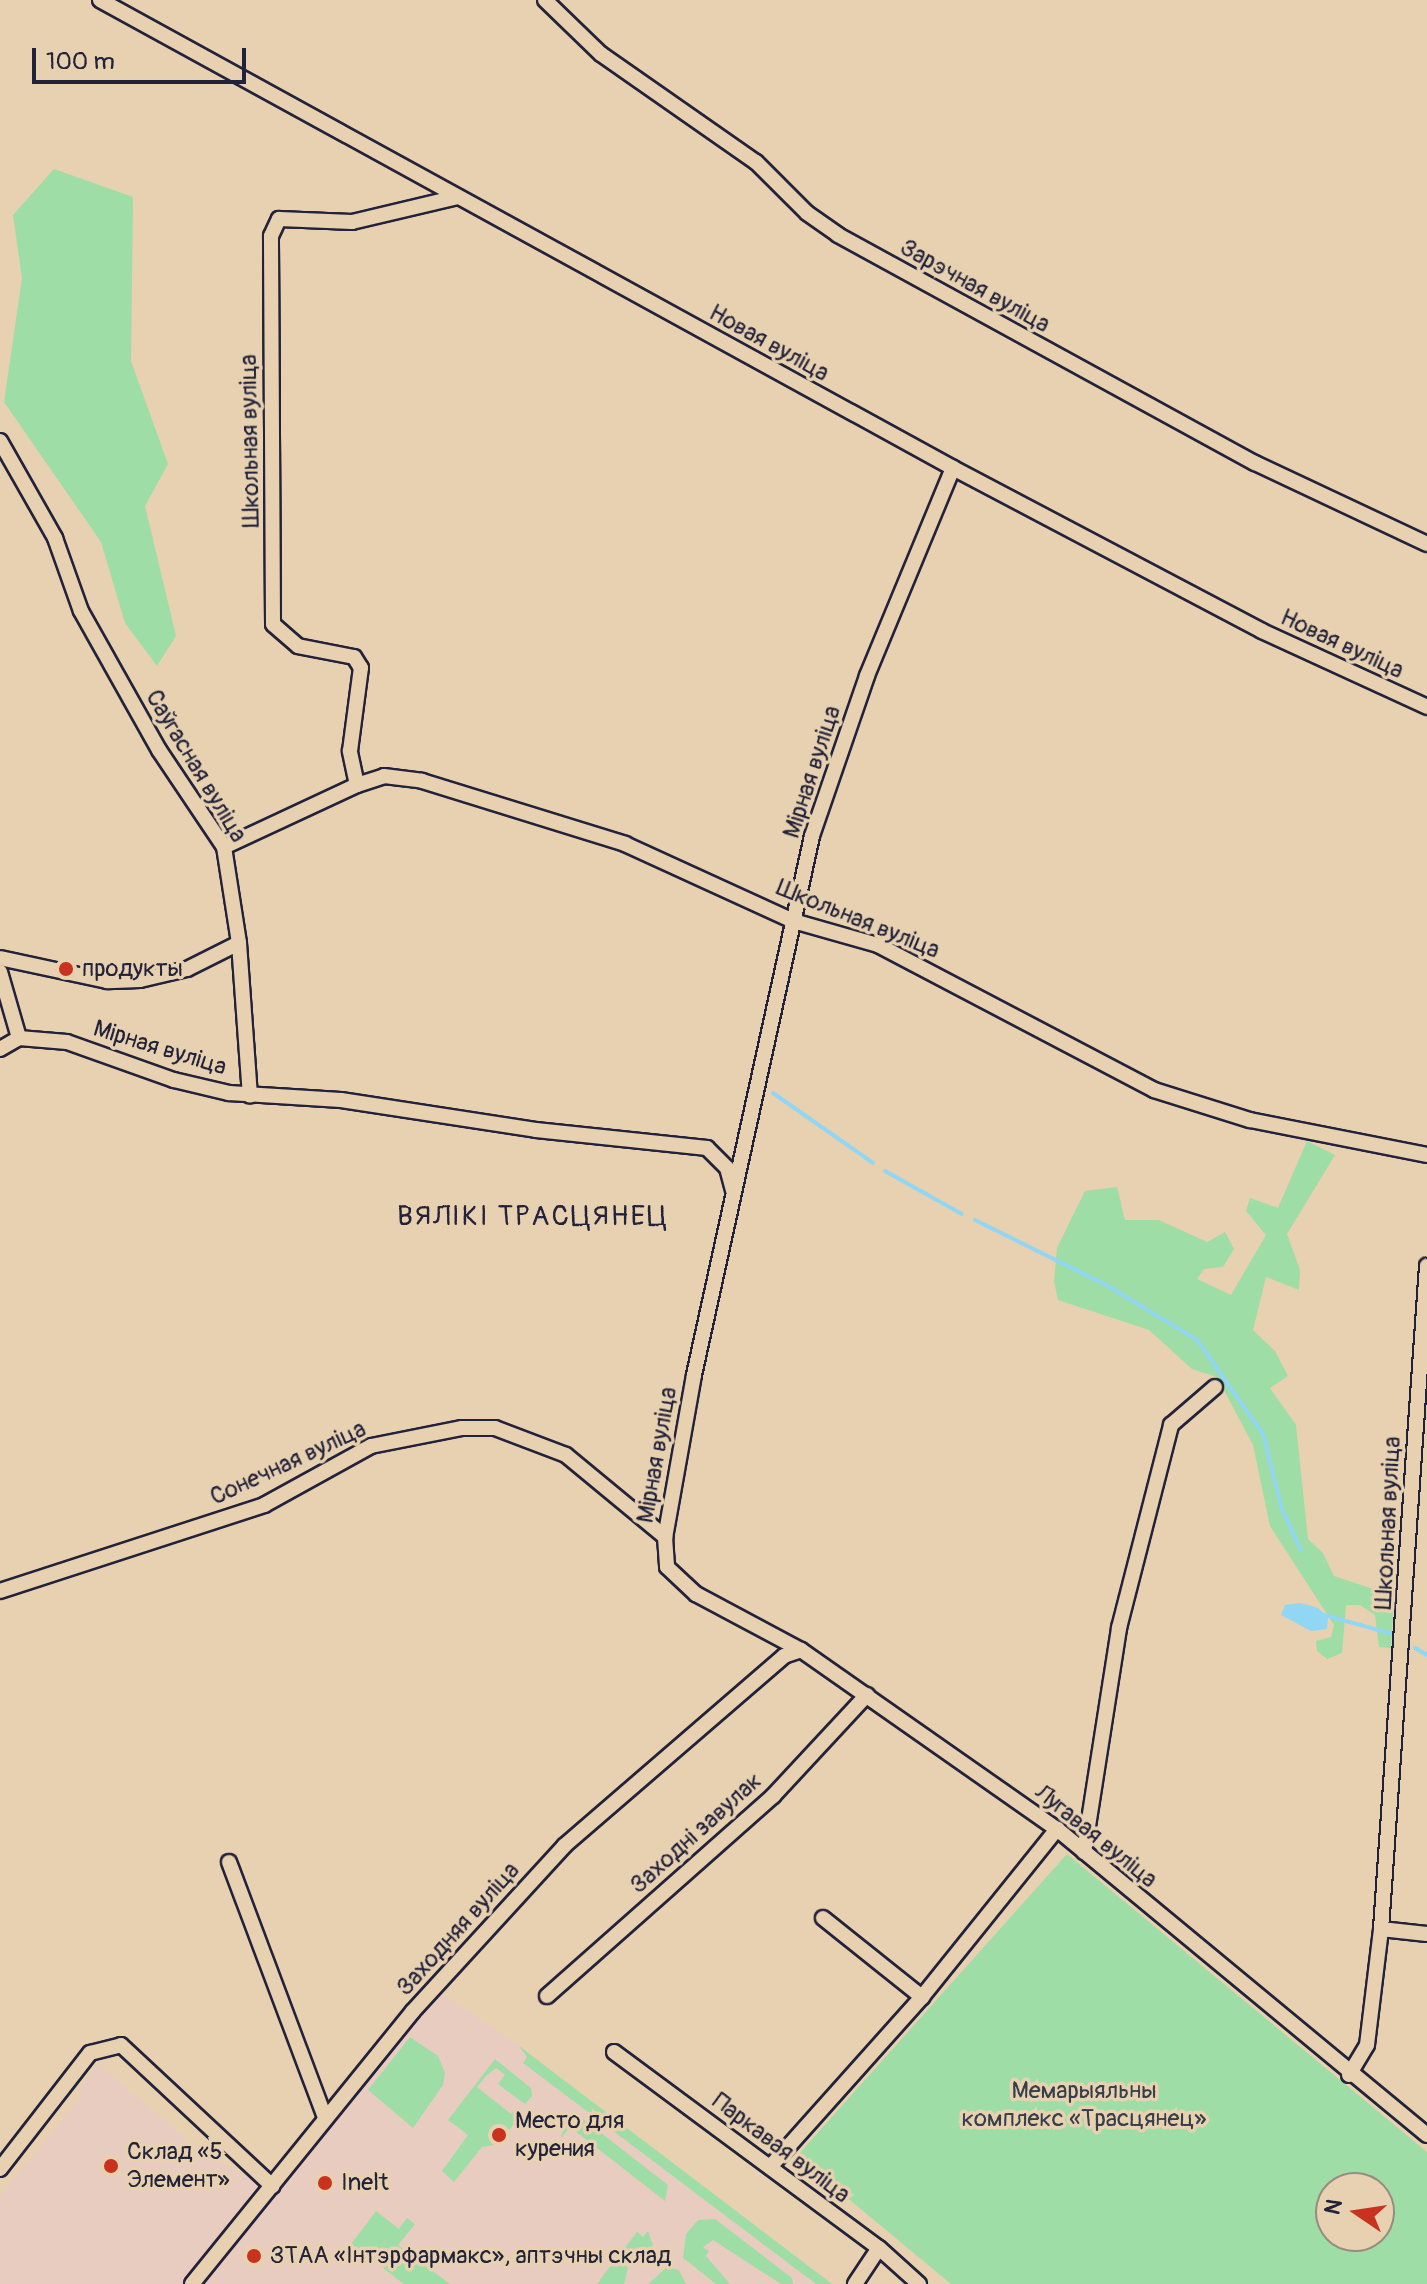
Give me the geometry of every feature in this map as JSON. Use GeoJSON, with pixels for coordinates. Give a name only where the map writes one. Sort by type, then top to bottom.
{"type":"FeatureCollection","features":[{"type":"Feature","properties":{"kind":"street","name":"Новая вуліца"},"geometry":{"type":"LineString","coordinates":[[100,0],[953,468],[1273,637],[1427,707]]}},
{"type":"Feature","properties":{"kind":"street","name":"Зарэчная вуліца"},"geometry":{"type":"LineString","coordinates":[[545,0],[601,54],[756,162],[807,213],[838,235],[1255,463],[1427,544]]}},
{"type":"Feature","properties":{"kind":"street","name":"Школьная вуліца"},"geometry":{"type":"LineString","coordinates":[[357,785],[350,751],[361,668],[346,654],[298,646],[273,624],[271,236],[279,219],[352,222],[458,197]]}},
{"type":"Feature","properties":{"kind":"street","name":"Саўгасная вуліца"},"geometry":{"type":"LineString","coordinates":[[0,441],[55,538],[81,611],[159,750],[224,847],[239,943],[250,1096]]}},
{"type":"Feature","properties":{"kind":"street","name":"Мірная вуліца"},"geometry":{"type":"LineString","coordinates":[[801,1650],[684,1586],[667,1567],[665,1537],[733,1195],[812,836],[840,751],[953,468]]}},
{"type":"Feature","properties":{"kind":"street","name":"Школьная вуліца"},"geometry":{"type":"LineString","coordinates":[[224,847],[357,785],[384,776],[422,781],[537,814],[715,881],[793,921],[878,945],[1154,1090],[1250,1120],[1427,1155]]}},
{"type":"Feature","properties":{"kind":"street"},"geometry":{"type":"LineString","coordinates":[[0,958],[107,981],[140,980],[187,969],[239,943]]}},
{"type":"Feature","properties":{"kind":"street"},"geometry":{"type":"LineString","coordinates":[[0,972],[19,1038],[0,1049]]}},
{"type":"Feature","properties":{"kind":"street","name":"Мірная вуліца"},"geometry":{"type":"LineString","coordinates":[[19,1038],[67,1042],[174,1080],[250,1096],[341,1100],[536,1130],[743,1154]]}},
{"type":"Feature","properties":{"kind":"street"},"geometry":{"type":"LineString","coordinates":[[707,1148],[727,1168],[733,1195]]}},
{"type":"Feature","properties":{"kind":"street","name":"Школьная вуліца"},"geometry":{"type":"LineString","coordinates":[[1381,1929],[1395,1783],[1427,1266]]}},
{"type":"Feature","properties":{"kind":"street"},"geometry":{"type":"LineString","coordinates":[[1084,1852],[1119,1628],[1171,1425],[1215,1387]]}},
{"type":"Feature","properties":{"kind":"street","name":"Сонечная вуліца"},"geometry":{"type":"LineString","coordinates":[[0,1591],[264,1505],[371,1446],[462,1428],[495,1428],[566,1455],[665,1537]]}},
{"type":"Feature","properties":{"kind":"street","name":"Лугавая вуліца"},"geometry":{"type":"LineString","coordinates":[[801,1650],[1057,1829],[1349,2075],[1427,2135]]}},
{"type":"Feature","properties":{"kind":"street","name":"Заходняя вуліца"},"geometry":{"type":"LineString","coordinates":[[192,2284],[325,2118],[477,1938],[564,1846],[784,1656],[801,1650]]}},
{"type":"Feature","properties":{"kind":"street","name":"Заходні завулак"},"geometry":{"type":"LineString","coordinates":[[547,1996],[773,1796],[867,1695]]}},
{"type":"Feature","properties":{"kind":"street"},"geometry":{"type":"LineString","coordinates":[[770,2167],[922,1997],[1057,1829]]}},
{"type":"Feature","properties":{"kind":"street"},"geometry":{"type":"LineString","coordinates":[[229,1862],[325,2118]]}},
{"type":"Feature","properties":{"kind":"street"},"geometry":{"type":"LineString","coordinates":[[823,1918],[922,1997]]}},
{"type":"Feature","properties":{"kind":"street"},"geometry":{"type":"LineString","coordinates":[[1349,2075],[1367,2045],[1381,1929],[1427,1934]]}},
{"type":"Feature","properties":{"kind":"street"},"geometry":{"type":"LineString","coordinates":[[0,2169],[90,2053],[121,2045],[272,2186]]}},
{"type":"Feature","properties":{"kind":"street","name":"Паркавая вуліца"},"geometry":{"type":"LineString","coordinates":[[614,2052],[879,2248],[919,2284]]}},
{"type":"Feature","properties":{"kind":"street"},"geometry":{"type":"LineString","coordinates":[[855,2284],[879,2248]]}},
{"type":"Feature","properties":{"kind":"shaded area"},"geometry":{"type":"Polygon","coordinates":[[[425,1983],[510,2039],[832,2284],[0,2284],[0,2196],[83,2095],[77,2090],[98,2064],[205,2155],[265,2184],[425,1983]]]}},
{"type":"Feature","properties":{"kind":"green space"},"geometry":{"type":"Polygon","coordinates":[[[54,169],[133,197],[131,361],[168,464],[145,506],[176,636],[157,666],[125,623],[101,542],[4,402],[22,278],[13,215],[54,169]]]}},
{"type":"Feature","properties":{"kind":"green space"},"geometry":{"type":"Polygon","coordinates":[[[1307,1141],[1335,1155],[1287,1234],[1300,1270],[1299,1290],[1266,1277],[1253,1330],[1275,1351],[1288,1376],[1270,1388],[1296,1425],[1308,1539],[1323,1553],[1334,1576],[1394,1596],[1391,1648],[1379,1647],[1375,1615],[1360,1605],[1346,1605],[1342,1653],[1327,1659],[1317,1651],[1316,1641],[1331,1637],[1334,1625],[1270,1526],[1253,1445],[1217,1377],[1192,1369],[1149,1330],[1058,1300],[1054,1281],[1057,1248],[1085,1191],[1117,1187],[1125,1220],[1159,1220],[1207,1242],[1225,1232],[1234,1249],[1223,1267],[1204,1269],[1197,1279],[1231,1295],[1266,1235],[1246,1211],[1250,1198],[1278,1208],[1307,1141]]]}},
{"type":"Feature","properties":{"kind":"green space","name":"Мемарыяльны комплекс «Трасцянец»"},"geometry":{"type":"Polygon","coordinates":[[[1067,1854],[1427,2152],[1427,2284],[951,2284],[797,2156],[1067,1854]]]}},
{"type":"Feature","properties":{"kind":"green space"},"geometry":{"type":"Polygon","coordinates":[[[410,2037],[438,2056],[445,2073],[443,2085],[413,2128],[368,2090],[410,2037]]]}},
{"type":"Feature","properties":{"kind":"green space"},"geometry":{"type":"Polygon","coordinates":[[[519,2046],[832,2284],[816,2284],[523,2063],[527,2057],[519,2046]]]}},
{"type":"Feature","properties":{"kind":"green space"},"geometry":{"type":"Polygon","coordinates":[[[495,2059],[531,2088],[532,2096],[525,2104],[498,2084],[505,2075],[496,2068],[486,2076],[477,2087],[511,2114],[515,2110],[521,2114],[499,2144],[482,2147],[454,2182],[442,2171],[468,2135],[448,2120],[495,2059]]]}},
{"type":"Feature","properties":{"kind":"green space"},"geometry":{"type":"Polygon","coordinates":[[[578,2115],[668,2185],[665,2201],[570,2127],[561,2138],[565,2119],[578,2115]]]}},
{"type":"Feature","properties":{"kind":"green space"},"geometry":{"type":"Polygon","coordinates":[[[376,2211],[399,2229],[407,2218],[415,2224],[398,2245],[450,2284],[404,2284],[351,2244],[376,2211]]]}},
{"type":"Feature","properties":{"kind":"green space"},"geometry":{"type":"Polygon","coordinates":[[[715,2219],[792,2278],[793,2284],[781,2284],[713,2240],[703,2247],[709,2251],[706,2256],[730,2284],[716,2284],[683,2258],[686,2234],[698,2220],[715,2219]]]}},
{"type":"Feature","properties":{"kind":"green space"},"geometry":{"type":"Polygon","coordinates":[[[648,2231],[653,2245],[647,2254],[632,2258],[623,2250],[637,2232],[643,2237],[648,2231]]]}},
{"type":"Feature","properties":{"kind":"green space"},"geometry":{"type":"Polygon","coordinates":[[[617,2257],[628,2268],[624,2284],[597,2284],[617,2257]]]}},
{"type":"Feature","properties":{"kind":"green space"},"geometry":{"type":"Polygon","coordinates":[[[667,2267],[679,2270],[686,2284],[648,2284],[667,2267]]]}},
{"type":"Feature","properties":{"kind":"water"},"geometry":{"type":"Polygon","coordinates":[[[1300,1603],[1318,1608],[1328,1617],[1327,1629],[1311,1631],[1281,1615],[1285,1605],[1300,1603]]]}},
{"type":"Feature","properties":{"kind":"waterway"},"geometry":{"type":"LineString","coordinates":[[773,1093],[873,1163]]}},
{"type":"Feature","properties":{"kind":"waterway"},"geometry":{"type":"LineString","coordinates":[[885,1171],[962,1214]]}},
{"type":"Feature","properties":{"kind":"waterway"},"geometry":{"type":"LineString","coordinates":[[975,1220],[1108,1286],[1197,1340],[1263,1434],[1282,1509],[1301,1550]]}},
{"type":"Feature","properties":{"kind":"waterway"},"geometry":{"type":"LineString","coordinates":[[1324,1615],[1393,1634]]}},
{"type":"Feature","properties":{"kind":"waterway"},"geometry":{"type":"LineString","coordinates":[[1415,1648],[1427,1655]]}},
{"type":"Feature","properties":{"kind":"place","name":"продукты"},"geometry":{"type":"Point","coordinates":[66,969]}},
{"type":"Feature","properties":{"kind":"place","name":"Место для курения"},"geometry":{"type":"Point","coordinates":[499,2135]}},
{"type":"Feature","properties":{"kind":"place","name":"Склад «5 Элемент»"},"geometry":{"type":"Point","coordinates":[111,2166]}},
{"type":"Feature","properties":{"kind":"place","name":"Inelt"},"geometry":{"type":"Point","coordinates":[325,2183]}},
{"type":"Feature","properties":{"kind":"place","name":"ЗТАА «Інтэрфармакс», аптэчны склад"},"geometry":{"type":"Point","coordinates":[254,2256]}},
{"type":"Feature","properties":{"kind":"district","name":"ВЯЛІКІ ТРАСЦЯНЕЦ"},"geometry":{"type":"Point","coordinates":[533,1217]}}]}
